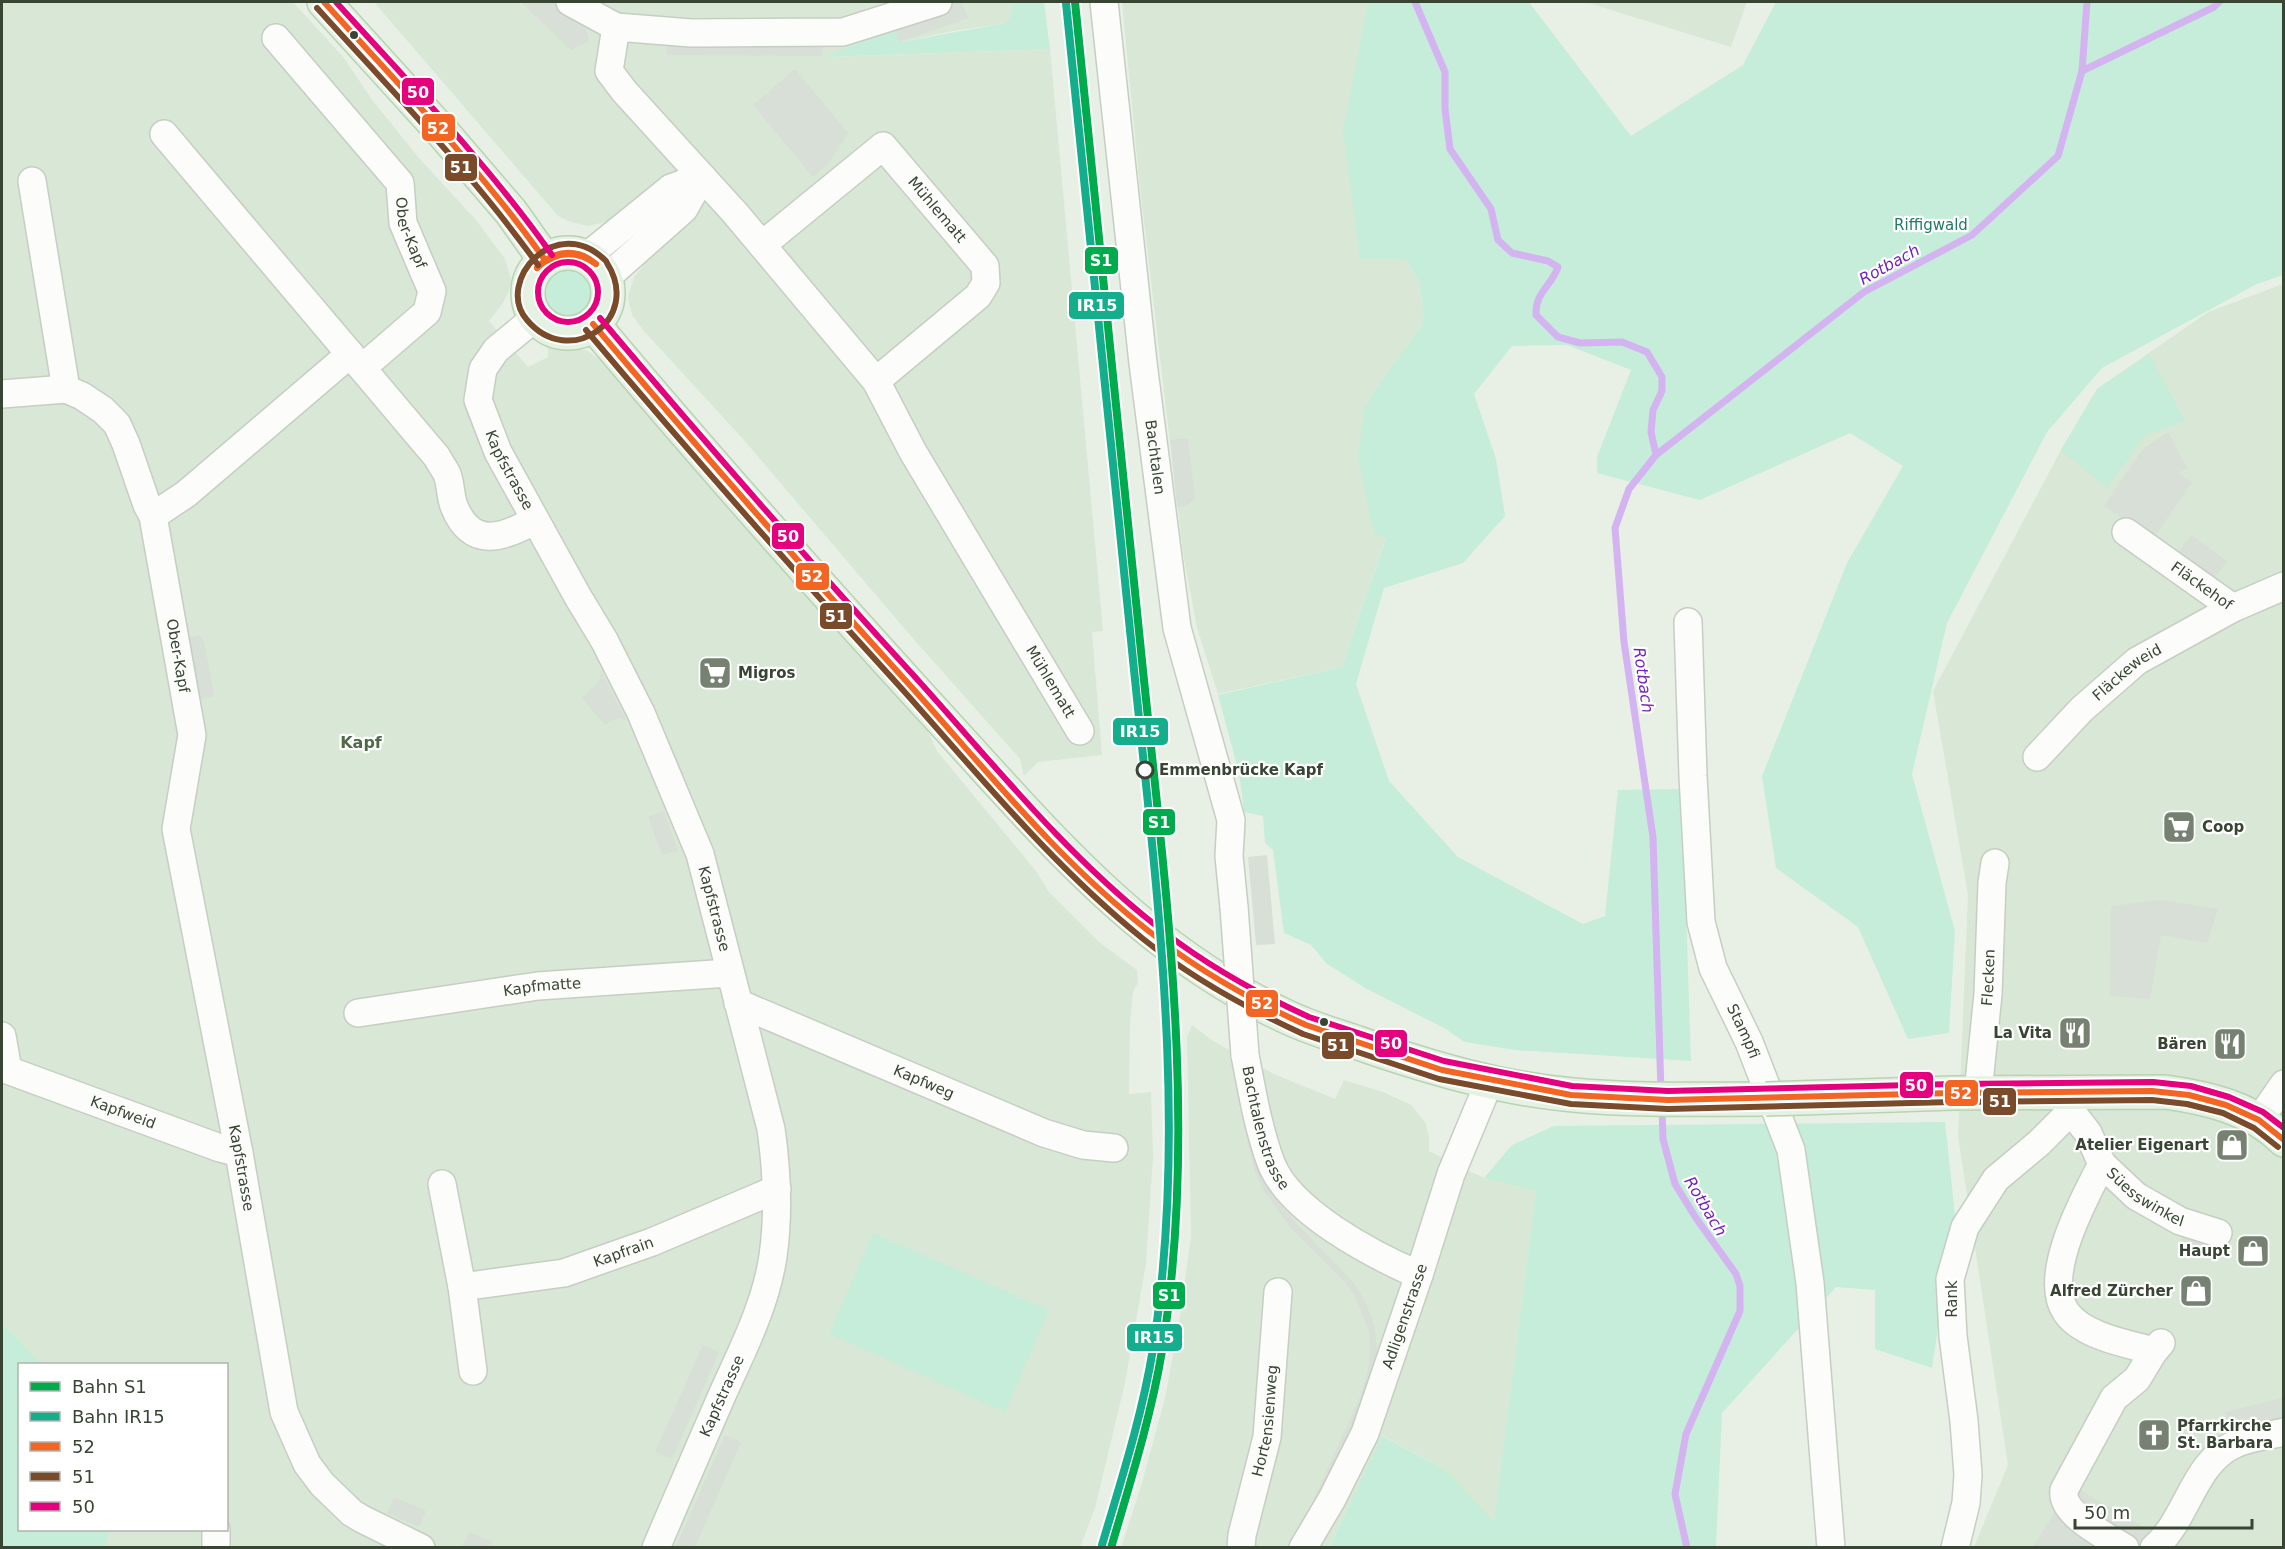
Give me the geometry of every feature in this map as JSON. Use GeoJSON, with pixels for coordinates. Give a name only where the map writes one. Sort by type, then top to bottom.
{"type":"FeatureCollection","features":[{"type":"Feature","properties":{"kind":"main road"},"geometry":{"type":"LineString","coordinates":[[324,2],[451,141],[511,212],[545,260]]}},
{"type":"Feature","properties":{"kind":"main road"},"geometry":{"type":"LineString","coordinates":[[565,252],[596,267],[608,291],[607,303],[601,315],[592,324],[581,331],[569,333],[551,328],[536,317],[530,306],[528,293],[533,275],[545,260],[565,252]]}},
{"type":"Feature","properties":{"kind":"main road"},"geometry":{"type":"LineString","coordinates":[[592,324],[746,501],[1076,866],[1149,932],[1262,1005],[1305,1025],[1442,1070],[1571,1095],[1668,1100],[1966,1093],[2072,1102],[2152,1091],[2189,1095],[2226,1105],[2271,1130]]}},
{"type":"Feature","properties":{"kind":"street"},"geometry":{"type":"LineString","coordinates":[[570,2],[616,27],[691,33],[843,32],[938,2]]}},
{"type":"Feature","properties":{"kind":"street","name":"Bachtalen"},"geometry":{"type":"LineString","coordinates":[[1104,2],[1143,363],[1171,584],[1178,630],[1231,820],[1229,856],[1234,907]]}},
{"type":"Feature","properties":{"kind":"street","name":"Mühlematt"},"geometry":{"type":"LineString","coordinates":[[616,27],[609,71],[624,91],[762,245],[876,381],[913,452],[1080,731]]}},
{"type":"Feature","properties":{"kind":"street","name":"Ober-Kapf"},"geometry":{"type":"LineString","coordinates":[[153,516],[186,494],[356,361],[427,312],[432,291],[403,223],[400,183],[276,38]]}},
{"type":"Feature","properties":{"kind":"street"},"geometry":{"type":"LineString","coordinates":[[164,134],[437,457],[447,475],[457,513],[470,531],[479,535],[498,537],[535,520]]}},
{"type":"Feature","properties":{"kind":"street","name":"Mühlematt"},"geometry":{"type":"LineString","coordinates":[[762,245],[883,146],[985,266],[986,283],[978,296],[876,381]]}},
{"type":"Feature","properties":{"kind":"street"},"geometry":{"type":"LineString","coordinates":[[596,267],[671,188],[702,177]]}},
{"type":"Feature","properties":{"kind":"street"},"geometry":{"type":"LineString","coordinates":[[2,394],[66,389],[32,181]]}},
{"type":"Feature","properties":{"kind":"street","name":"Kapfstrasse"},"geometry":{"type":"LineString","coordinates":[[536,317],[496,350],[483,369],[478,400],[498,452],[604,640],[640,713],[700,854],[771,1129],[777,1189],[773,1256],[750,1334],[656,1548]]}},
{"type":"Feature","properties":{"kind":"street","name":"Ober-Kapf"},"geometry":{"type":"LineString","coordinates":[[66,389],[82,396],[117,424],[153,516],[191,726]]}},
{"type":"Feature","properties":{"kind":"street","name":"Fläckehof"},"geometry":{"type":"LineString","coordinates":[[2126,532],[2233,608],[2283,586]]}},
{"type":"Feature","properties":{"kind":"street","name":"Fläckeweid"},"geometry":{"type":"LineString","coordinates":[[2037,758],[2082,709],[2137,661],[2233,608]]}},
{"type":"Feature","properties":{"kind":"street","name":"Stampfi"},"geometry":{"type":"LineString","coordinates":[[1688,622],[1701,922],[1713,968],[1749,1042],[1791,1150],[1810,1283],[1831,1548]]}},
{"type":"Feature","properties":{"kind":"street","name":"Kapfstrasse"},"geometry":{"type":"LineString","coordinates":[[191,726],[192,735],[176,829],[239,1153],[284,1412],[307,1464],[316,1478],[352,1513],[421,1548]]}},
{"type":"Feature","properties":{"kind":"street","name":"Flecken"},"geometry":{"type":"LineString","coordinates":[[1966,1093],[1988,994],[1992,883],[1995,863]]}},
{"type":"Feature","properties":{"kind":"street","name":"Bachtalenstrasse"},"geometry":{"type":"LineString","coordinates":[[1234,907],[1245,1055],[1257,1114],[1272,1165],[1293,1196],[1318,1217],[1382,1258],[1419,1275]]}},
{"type":"Feature","properties":{"kind":"street","name":"Kapfmatte"},"geometry":{"type":"LineString","coordinates":[[358,1013],[538,986],[729,973]]}},
{"type":"Feature","properties":{"kind":"street","name":"Kapfweg"},"geometry":{"type":"LineString","coordinates":[[738,1003],[1044,1132],[1083,1145],[1114,1148]]}},
{"type":"Feature","properties":{"kind":"street","name":"Kapfweid"},"geometry":{"type":"LineString","coordinates":[[2,1036],[5,1069],[239,1153]]}},
{"type":"Feature","properties":{"kind":"street","name":"Adligenstrasse"},"geometry":{"type":"LineString","coordinates":[[1303,1548],[1332,1499],[1365,1433],[1451,1174],[1490,1080]]}},
{"type":"Feature","properties":{"kind":"street"},"geometry":{"type":"LineString","coordinates":[[2271,1130],[2283,1084]]}},
{"type":"Feature","properties":{"kind":"street","name":"Süesswinkel"},"geometry":{"type":"LineString","coordinates":[[2072,1102],[2102,1164],[2136,1196],[2180,1221],[2218,1233]]}},
{"type":"Feature","properties":{"kind":"street","name":"Rank"},"geometry":{"type":"LineString","coordinates":[[1955,1548],[1966,1503],[1968,1475],[1964,1421],[1953,1336],[1950,1279],[1965,1227],[1996,1179],[2039,1143],[2072,1102]]}},
{"type":"Feature","properties":{"kind":"street"},"geometry":{"type":"LineString","coordinates":[[2102,1164],[2071,1227],[2060,1273],[2060,1294],[2066,1312],[2082,1326],[2099,1336],[2157,1347],[2137,1379],[2114,1398],[2064,1490],[2063,1498],[2069,1510],[2125,1548]]}},
{"type":"Feature","properties":{"kind":"street"},"geometry":{"type":"LineString","coordinates":[[442,1184],[462,1287],[473,1371]]}},
{"type":"Feature","properties":{"kind":"street","name":"Kapfrain"},"geometry":{"type":"LineString","coordinates":[[462,1287],[564,1273],[652,1242],[777,1189]]}},
{"type":"Feature","properties":{"kind":"street","name":"Hortensienweg"},"geometry":{"type":"LineString","coordinates":[[1241,1548],[1267,1437],[1278,1292]]}},
{"type":"Feature","properties":{"kind":"street"},"geometry":{"type":"LineString","coordinates":[[2154,1548],[2165,1538],[2197,1484],[2217,1456],[2234,1444],[2283,1432]]}},
{"type":"Feature","properties":{"kind":"street"},"geometry":{"type":"LineString","coordinates":[[216,1531],[216,1548]]}},
{"type":"Feature","properties":{"kind":"shaded area"},"geometry":{"type":"Polygon","coordinates":[[[2,2],[293,2],[344,58],[373,101],[419,158],[476,220],[505,259],[511,279],[509,291],[489,321],[528,367],[548,357],[548,347],[562,345],[588,351],[605,364],[920,714],[937,751],[1036,871],[1048,891],[1100,943],[1137,970],[1138,983],[1133,991],[1130,1024],[1129,1094],[1151,1092],[1153,1156],[1146,1264],[1125,1383],[1095,1508],[1080,1547],[107,1547],[108,1531],[228,1531],[228,1363],[41,1363],[2,1323],[2,2]]]}},
{"type":"Feature","properties":{"kind":"shaded area"},"geometry":{"type":"Polygon","coordinates":[[[374,2],[1012,2],[1012,14],[1006,23],[953,31],[828,57],[1050,49],[1103,631],[1092,632],[1102,755],[1038,762],[1024,776],[1020,759],[910,635],[743,439],[643,330],[632,315],[628,297],[634,277],[643,266],[606,222],[587,226],[558,216],[374,2]]]}},
{"type":"Feature","properties":{"kind":"shaded area"},"geometry":{"type":"Polygon","coordinates":[[[521,2],[580,2],[589,41],[571,50],[521,2]]]}},
{"type":"Feature","properties":{"kind":"shaded area"},"geometry":{"type":"Polygon","coordinates":[[[962,2],[968,18],[899,42],[893,24],[962,2]]]}},
{"type":"Feature","properties":{"kind":"shaded area"},"geometry":{"type":"Polygon","coordinates":[[[1122,2],[1368,2],[1360,258],[1405,259],[1418,280],[1423,305],[1422,325],[1381,381],[1364,409],[1386,537],[1342,667],[1218,694],[1197,628],[1183,553],[1139,179],[1122,2]]]}},
{"type":"Feature","properties":{"kind":"shaded area"},"geometry":{"type":"Polygon","coordinates":[[[1585,2],[1747,2],[1731,47],[1585,2]]]}},
{"type":"Feature","properties":{"kind":"shaded area"},"geometry":{"type":"Polygon","coordinates":[[[666,36],[823,41],[822,56],[667,55],[666,36]]]}},
{"type":"Feature","properties":{"kind":"shaded area"},"geometry":{"type":"Polygon","coordinates":[[[795,69],[848,133],[828,164],[813,177],[753,105],[795,69]]]}},
{"type":"Feature","properties":{"kind":"shaded area"},"geometry":{"type":"Polygon","coordinates":[[[2283,284],[2283,1547],[1974,1547],[2008,1465],[1958,1136],[1968,895],[1933,691],[2061,450],[2097,389],[2208,312],[2283,284]]]}},
{"type":"Feature","properties":{"kind":"shaded area"},"geometry":{"type":"Polygon","coordinates":[[[2168,432],[2187,468],[2179,473],[2192,482],[2153,539],[2104,506],[2143,449],[2168,432]]]}},
{"type":"Feature","properties":{"kind":"shaded area"},"geometry":{"type":"Polygon","coordinates":[[[1188,438],[1195,499],[1186,506],[1177,507],[1170,440],[1188,438]]]}},
{"type":"Feature","properties":{"kind":"shaded area"},"geometry":{"type":"Polygon","coordinates":[[[2191,535],[2227,561],[2213,580],[2177,555],[2191,535]]]}},
{"type":"Feature","properties":{"kind":"shaded area"},"geometry":{"type":"Polygon","coordinates":[[[199,635],[204,641],[214,696],[193,701],[181,639],[199,635]]]}},
{"type":"Feature","properties":{"kind":"shaded area"},"geometry":{"type":"Polygon","coordinates":[[[635,668],[684,774],[678,777],[629,671],[635,668]]]}},
{"type":"Feature","properties":{"kind":"shaded area"},"geometry":{"type":"Polygon","coordinates":[[[601,671],[626,720],[617,718],[605,725],[582,698],[599,682],[601,671]]]}},
{"type":"Feature","properties":{"kind":"shaded area"},"geometry":{"type":"Polygon","coordinates":[[[664,811],[678,851],[662,855],[648,817],[664,811]]]}},
{"type":"Feature","properties":{"kind":"shaded area"},"geometry":{"type":"Polygon","coordinates":[[[1267,855],[1275,944],[1256,945],[1248,857],[1267,855]]]}},
{"type":"Feature","properties":{"kind":"shaded area"},"geometry":{"type":"Polygon","coordinates":[[[2161,900],[2218,909],[2207,943],[2161,935],[2150,999],[2110,996],[2111,906],[2161,900]]]}},
{"type":"Feature","properties":{"kind":"shaded area"},"geometry":{"type":"Polygon","coordinates":[[[1192,1025],[1213,1041],[1274,1074],[1335,1099],[1344,1080],[1383,1092],[1411,1105],[1425,1122],[1429,1137],[1429,1151],[1484,1178],[1536,1191],[1494,1522],[1446,1470],[1383,1436],[1329,1547],[1121,1548],[1142,1483],[1165,1398],[1180,1317],[1191,1236],[1187,1037],[1192,1025]]]}},
{"type":"Feature","properties":{"kind":"shaded area"},"geometry":{"type":"Polygon","coordinates":[[[1241,1095],[1262,1172],[1276,1199],[1354,1283],[1366,1303],[1374,1325],[1377,1348],[1370,1390],[1318,1506],[1312,1503],[1360,1397],[1368,1370],[1369,1330],[1354,1295],[1344,1281],[1291,1228],[1263,1190],[1254,1169],[1245,1130],[1241,1095]]]}},
{"type":"Feature","properties":{"kind":"shaded area"},"geometry":{"type":"Polygon","coordinates":[[[2185,1231],[2213,1241],[2208,1253],[2180,1244],[2185,1231]]]}},
{"type":"Feature","properties":{"kind":"shaded area"},"geometry":{"type":"Polygon","coordinates":[[[703,1345],[719,1352],[672,1459],[655,1452],[703,1345]]]}},
{"type":"Feature","properties":{"kind":"shaded area"},"geometry":{"type":"Polygon","coordinates":[[[2283,1398],[2283,1416],[2229,1430],[2225,1412],[2283,1398]]]}},
{"type":"Feature","properties":{"kind":"shaded area"},"geometry":{"type":"Polygon","coordinates":[[[725,1435],[741,1442],[695,1547],[676,1547],[725,1435]]]}},
{"type":"Feature","properties":{"kind":"shaded area"},"geometry":{"type":"Polygon","coordinates":[[[2070,1484],[2153,1533],[2132,1547],[2032,1548],[2070,1484]]]}},
{"type":"Feature","properties":{"kind":"shaded area"},"geometry":{"type":"Polygon","coordinates":[[[394,1497],[426,1511],[419,1527],[387,1513],[394,1497]]]}},
{"type":"Feature","properties":{"kind":"shaded area"},"geometry":{"type":"Polygon","coordinates":[[[469,1532],[493,1542],[491,1547],[462,1547],[469,1532]]]}},
{"type":"Feature","properties":{"kind":"green space"},"geometry":{"type":"Polygon","coordinates":[[[1012,2],[1044,2],[1050,49],[825,57],[894,28],[900,42],[1006,23],[1012,14],[1012,2]]]}},
{"type":"Feature","properties":{"kind":"green space","name":"Riffigwald"},"geometry":{"type":"Polygon","coordinates":[[[1368,2],[1529,2],[1631,136],[1743,65],[1776,2],[2283,2],[2283,275],[2257,284],[2102,368],[2047,432],[1947,623],[1912,774],[1955,931],[1949,1033],[1908,1039],[1858,927],[1776,868],[1762,776],[1847,563],[1903,466],[1850,433],[1700,500],[1597,473],[1597,457],[1631,370],[1567,345],[1512,346],[1474,394],[1496,459],[1505,516],[1463,563],[1384,588],[1356,684],[1389,781],[1458,857],[1583,924],[1605,916],[1618,790],[1682,789],[1691,1061],[1515,1050],[1465,1042],[1444,1028],[1367,989],[1327,964],[1311,945],[1284,933],[1273,850],[1265,843],[1263,816],[1244,812],[1239,773],[1218,695],[1342,667],[1386,538],[1374,534],[1358,458],[1364,408],[1422,325],[1423,305],[1418,280],[1405,259],[1360,259],[1343,131],[1368,2]]]}},
{"type":"Feature","properties":{"kind":"green space"},"geometry":{"type":"Polygon","coordinates":[[[569,270],[585,277],[592,293],[585,309],[569,316],[553,309],[546,293],[553,277],[569,270]]]}},
{"type":"Feature","properties":{"kind":"green space"},"geometry":{"type":"Polygon","coordinates":[[[2149,354],[2185,421],[2145,435],[2107,488],[2061,450],[2097,389],[2149,354]]]}},
{"type":"Feature","properties":{"kind":"green space"},"geometry":{"type":"Polygon","coordinates":[[[1945,1122],[1955,1215],[1932,1368],[1875,1349],[1875,1290],[1836,1287],[1722,1413],[1716,1547],[1329,1548],[1382,1436],[1446,1470],[1494,1521],[1536,1191],[1484,1178],[1512,1145],[1554,1126],[1945,1122]]]}},
{"type":"Feature","properties":{"kind":"green space"},"geometry":{"type":"Polygon","coordinates":[[[873,1233],[1049,1310],[1005,1412],[829,1334],[873,1233]]]}},
{"type":"Feature","properties":{"kind":"green space"},"geometry":{"type":"Polygon","coordinates":[[[2,1323],[41,1363],[18,1363],[18,1531],[108,1531],[107,1547],[2,1547],[2,1323]]]}},
{"type":"Feature","properties":{"kind":"waterway"},"geometry":{"type":"LineString","coordinates":[[1415,2],[1445,72],[1445,109],[1450,149],[1491,209],[1498,240],[1512,253],[1548,261],[1558,267],[1538,301],[1536,315],[1558,337],[1580,343],[1622,342],[1647,352],[1662,377],[1662,391],[1653,410],[1651,432],[1656,455]]}},
{"type":"Feature","properties":{"kind":"waterway","name":"Rotbach"},"geometry":{"type":"LineString","coordinates":[[1661,1091],[1653,837],[1624,642],[1615,528],[1629,489],[1656,455],[1864,292],[1972,235],[2058,156],[2082,71],[2087,2]]}},
{"type":"Feature","properties":{"kind":"waterway"},"geometry":{"type":"LineString","coordinates":[[2082,71],[2214,7],[2219,2]]}},
{"type":"Feature","properties":{"kind":"waterway","name":"Rotbach"},"geometry":{"type":"LineString","coordinates":[[1662,1108],[1663,1139],[1675,1184],[1736,1274],[1740,1286],[1740,1311],[1686,1434],[1675,1494],[1687,1548]]}},
{"type":"Feature","properties":{"kind":"rail line","name":"S1"},"geometry":{"type":"LineString","coordinates":[[1075,2],[1167,906],[1178,1085],[1178,1174],[1173,1263],[1162,1351],[1146,1425],[1111,1548]]}},
{"type":"Feature","properties":{"kind":"rail line","name":"IR15"},"geometry":{"type":"LineString","coordinates":[[1066,3],[1158,905],[1168,1084],[1168,1173],[1164,1261],[1153,1349],[1137,1424],[1102,1545]]}},
{"type":"Feature","properties":{"kind":"transit line","name":"52"},"geometry":{"type":"LineString","coordinates":[[324,2],[466,160],[545,260]]}},
{"type":"Feature","properties":{"kind":"transit line","name":"50"},"geometry":{"type":"LineString","coordinates":[[336,2],[475,157],[552,255]]}},
{"type":"Feature","properties":{"kind":"transit line","name":"51"},"geometry":{"type":"LineString","coordinates":[[317,8],[459,165],[538,265]]}},
{"type":"Feature","properties":{"kind":"transit line","name":"51"},"geometry":{"type":"LineString","coordinates":[[606,261],[587,248],[568,244],[550,248],[535,258],[524,271],[518,288],[519,305],[527,320],[544,334],[562,340],[580,339],[596,332],[609,319],[616,303],[616,284],[607,263]]}},
{"type":"Feature","properties":{"kind":"transit line","name":"52"},"geometry":{"type":"LineString","coordinates":[[537,268],[551,257],[566,253],[582,255],[596,264]]}},
{"type":"Feature","properties":{"kind":"transit line","name":"52"},"geometry":{"type":"LineString","coordinates":[[537,268],[551,258],[566,254],[581,256],[596,264]]}},
{"type":"Feature","properties":{"kind":"transit line","name":"50"},"geometry":{"type":"LineString","coordinates":[[568,262],[585,267],[593,275],[598,292],[593,309],[585,317],[568,322],[551,317],[543,309],[538,292],[543,275],[551,267],[568,262]]}},
{"type":"Feature","properties":{"kind":"transit line","name":"50"},"geometry":{"type":"LineString","coordinates":[[600,318],[796,544],[1059,837],[1121,896],[1172,938],[1248,987],[1288,1007],[1309,1017],[1444,1061],[1572,1086],[1668,1091],[2153,1082],[2191,1086],[2229,1097],[2263,1112],[2284,1128]]}},
{"type":"Feature","properties":{"kind":"transit line","name":"52"},"geometry":{"type":"LineString","coordinates":[[593,324],[788,549],[1023,813],[1084,875],[1116,904],[1186,959],[1245,995],[1285,1015],[1306,1025],[1442,1070],[1571,1095],[1668,1100],[2152,1091],[2189,1095],[2226,1105],[2259,1120],[2284,1140]]}},
{"type":"Feature","properties":{"kind":"transit line","name":"51"},"geometry":{"type":"LineString","coordinates":[[586,330],[782,556],[1017,818],[1077,880],[1142,938],[1179,966],[1219,991],[1282,1024],[1303,1034],[1439,1079],[1571,1104],[1668,1109],[2152,1100],[2187,1104],[2223,1113],[2254,1128],[2278,1147]]}},
{"type":"Feature","properties":{"kind":"place","name":"Migros"},"geometry":{"type":"Point","coordinates":[715,673]}},
{"type":"Feature","properties":{"kind":"place","name":"Emmenbrücke Kapf"},"geometry":{"type":"Point","coordinates":[1145,770]}},
{"type":"Feature","properties":{"kind":"place","name":"Coop"},"geometry":{"type":"Point","coordinates":[2179,827]}},
{"type":"Feature","properties":{"kind":"place","name":"La Vita"},"geometry":{"type":"Point","coordinates":[2075,1033]}},
{"type":"Feature","properties":{"kind":"place","name":"Bären"},"geometry":{"type":"Point","coordinates":[2230,1044]}},
{"type":"Feature","properties":{"kind":"place","name":"Atelier Eigenart"},"geometry":{"type":"Point","coordinates":[2232,1145]}},
{"type":"Feature","properties":{"kind":"place","name":"Haupt"},"geometry":{"type":"Point","coordinates":[2253,1251]}},
{"type":"Feature","properties":{"kind":"place","name":"Alfred Zürcher"},"geometry":{"type":"Point","coordinates":[2196,1291]}},
{"type":"Feature","properties":{"kind":"place","name":"Pfarrkirche St. Barbara"},"geometry":{"type":"Point","coordinates":[2154,1435]}},
{"type":"Feature","properties":{"kind":"district","name":"Kapf"},"geometry":{"type":"Point","coordinates":[361,742]}}]}
